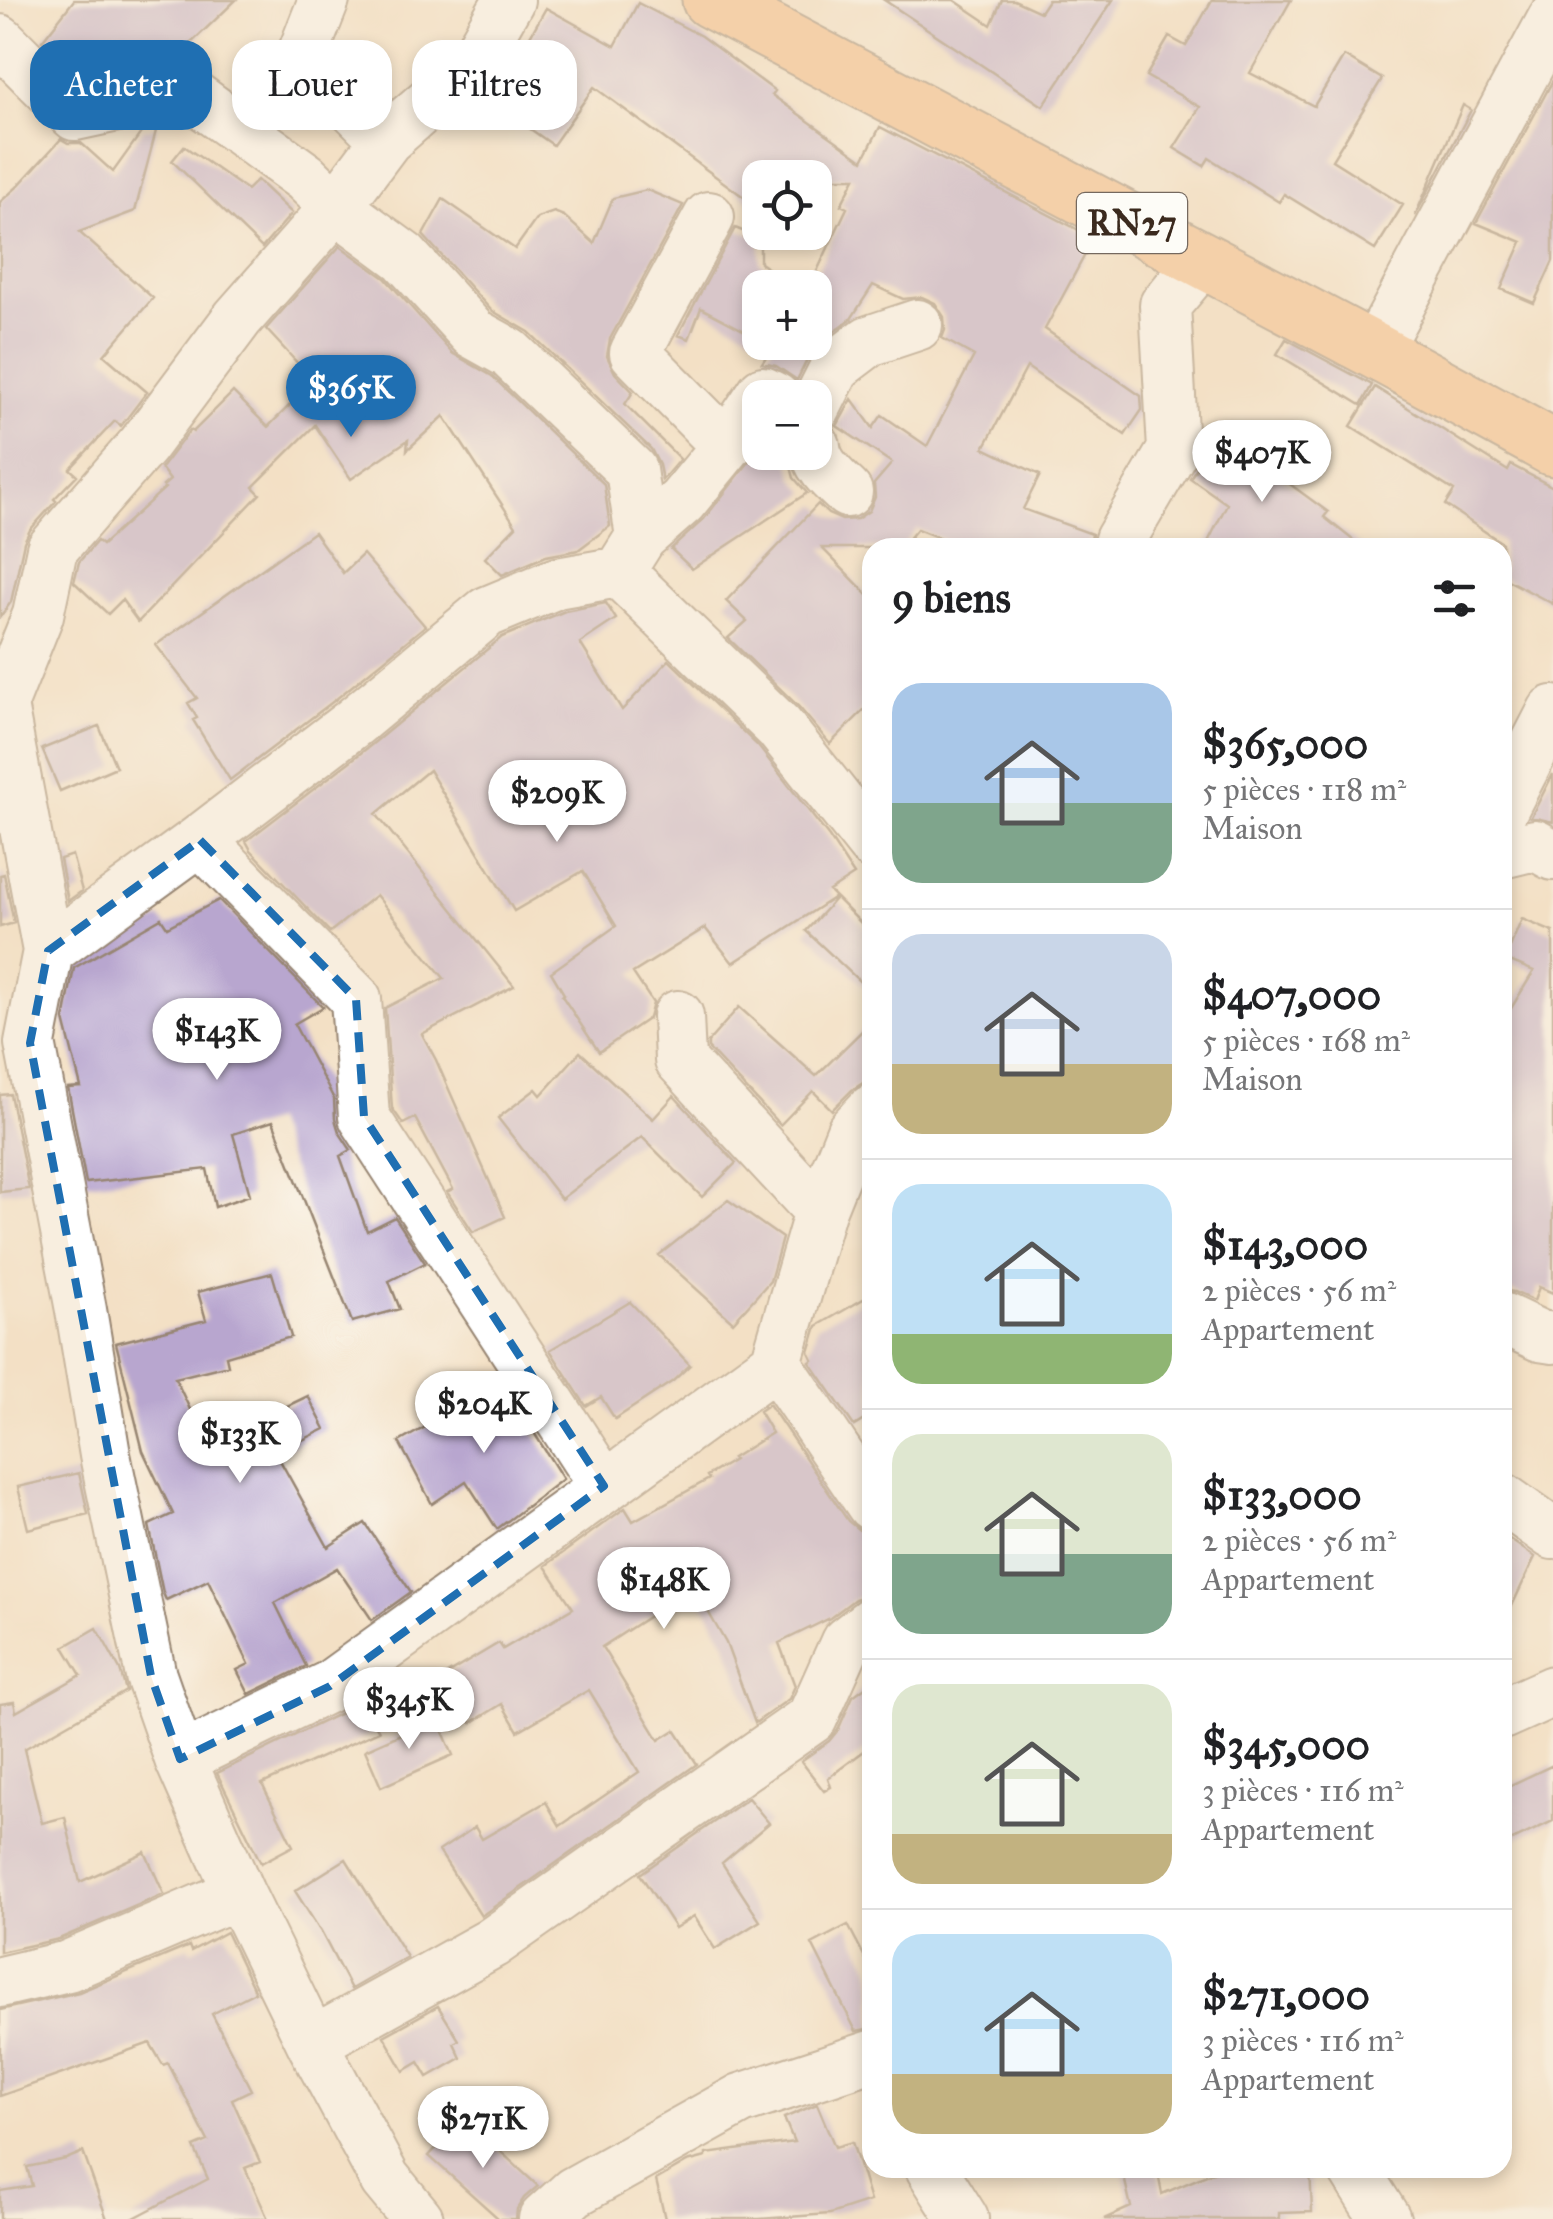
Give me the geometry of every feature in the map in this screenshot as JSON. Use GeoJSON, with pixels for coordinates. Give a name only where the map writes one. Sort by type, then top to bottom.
{"type":"FeatureCollection","features":[{"type":"Feature","properties":{"kind":"main road","name":"RN27"},"geometry":{"type":"LineString","coordinates":[[710,0],[1553,448]]}},
{"type":"Feature","properties":{"kind":"street"},"geometry":{"type":"LineString","coordinates":[[324,0],[302,56],[386,140]]}},
{"type":"Feature","properties":{"kind":"street"},"geometry":{"type":"LineString","coordinates":[[418,2219],[385,2180],[312,2043],[180,1760],[151,1676],[104,1455],[81,1310],[15,1055],[48,951],[1,704],[38,616],[52,549],[143,445],[238,318],[336,207],[386,140],[472,64],[509,0]]}},
{"type":"Feature","properties":{"kind":"street"},"geometry":{"type":"LineString","coordinates":[[1375,351],[1553,20]]}},
{"type":"Feature","properties":{"kind":"street"},"geometry":{"type":"LineString","coordinates":[[0,40],[76,115],[186,91],[404,257],[473,333],[509,353],[630,470],[630,554],[779,727],[862,831]]}},
{"type":"Feature","properties":{"kind":"street"},"geometry":{"type":"LineString","coordinates":[[710,217],[634,353],[727,446]]}},
{"type":"Feature","properties":{"kind":"street"},"geometry":{"type":"LineString","coordinates":[[1121,538],[1173,450],[1165,306],[1203,260]]}},
{"type":"Feature","properties":{"kind":"street"},"geometry":{"type":"LineString","coordinates":[[827,380],[836,366],[869,342],[917,325]]}},
{"type":"Feature","properties":{"kind":"street"},"geometry":{"type":"LineString","coordinates":[[48,951],[353,723],[486,612],[630,554],[682,501],[742,424]]}},
{"type":"Feature","properties":{"kind":"street"},"geometry":{"type":"LineString","coordinates":[[826,470],[847,492]]}},
{"type":"Feature","properties":{"kind":"street"},"geometry":{"type":"LineString","coordinates":[[1512,791],[1553,711]]}},
{"type":"Feature","properties":{"kind":"street"},"geometry":{"type":"LineString","coordinates":[[200,840],[356,999],[364,1117],[604,1486]]}},
{"type":"Feature","properties":{"kind":"street"},"geometry":{"type":"LineString","coordinates":[[1512,851],[1536,846],[1553,854]]}},
{"type":"Feature","properties":{"kind":"street"},"geometry":{"type":"LineString","coordinates":[[678,1016],[680,1060],[820,1211]]}},
{"type":"Feature","properties":{"kind":"street"},"geometry":{"type":"LineString","coordinates":[[180,1760],[330,1686],[776,1364],[820,1211],[852,1130],[862,1120]]}},
{"type":"Feature","properties":{"kind":"street"},"geometry":{"type":"LineString","coordinates":[[1512,1323],[1553,1338]]}},
{"type":"Feature","properties":{"kind":"street"},"geometry":{"type":"LineString","coordinates":[[776,1364],[862,1491]]}},
{"type":"Feature","properties":{"kind":"street"},"geometry":{"type":"LineString","coordinates":[[1512,1505],[1553,1534]]}},
{"type":"Feature","properties":{"kind":"street"},"geometry":{"type":"LineString","coordinates":[[312,2043],[492,1943],[812,1718],[846,1642],[862,1630]]}},
{"type":"Feature","properties":{"kind":"street"},"geometry":{"type":"LineString","coordinates":[[1512,1709],[1553,1691]]}},
{"type":"Feature","properties":{"kind":"street"},"geometry":{"type":"LineString","coordinates":[[0,1982],[68,1966],[239,1892]]}},
{"type":"Feature","properties":{"kind":"street"},"geometry":{"type":"LineString","coordinates":[[544,2219],[574,2192],[740,2099],[862,2059]]}},
{"type":"Feature","properties":{"kind":"street"},"geometry":{"type":"LineString","coordinates":[[937,2178],[963,2219]]}},
{"type":"Feature","properties":{"kind":"street"},"geometry":{"type":"LineString","coordinates":[[1358,2178],[1385,2219]]}},
{"type":"Feature","properties":{"kind":"highlighted area"},"geometry":{"type":"Polygon","coordinates":[[[200,840],[356,999],[364,1117],[604,1486],[330,1686],[180,1759],[151,1676],[30,1043],[48,951],[200,840]]]}},
{"type":"Feature","properties":{"kind":"building"},"geometry":{"type":"Polygon","coordinates":[[[74,0],[236,0],[194,40],[43,40],[74,0]]]}},
{"type":"Feature","properties":{"kind":"building"},"geometry":{"type":"Polygon","coordinates":[[[884,0],[954,0],[991,25],[1002,0],[1014,0],[1040,12],[1048,0],[1113,0],[1043,106],[884,0]]]}},
{"type":"Feature","properties":{"kind":"building"},"geometry":{"type":"Polygon","coordinates":[[[1212,0],[1291,0],[1250,73],[1314,106],[1344,56],[1382,79],[1332,160],[1403,205],[1375,250],[1284,194],[1279,202],[1209,158],[1204,166],[1174,148],[1200,107],[1146,76],[1169,37],[1186,46],[1212,0]]]}},
{"type":"Feature","properties":{"kind":"building"},"geometry":{"type":"Polygon","coordinates":[[[638,3],[701,36],[775,91],[772,95],[863,160],[880,127],[1094,238],[1045,329],[1141,396],[1142,410],[1125,435],[1027,367],[984,448],[1040,475],[1023,509],[1092,534],[1091,538],[940,538],[917,529],[909,538],[862,538],[862,548],[822,548],[862,589],[862,712],[830,744],[799,707],[728,638],[747,621],[726,601],[818,504],[842,520],[857,519],[869,511],[875,497],[874,484],[892,463],[837,426],[852,399],[873,428],[882,415],[927,446],[974,356],[942,338],[944,317],[935,303],[922,297],[903,299],[873,285],[851,319],[832,333],[832,270],[818,270],[827,250],[832,250],[832,240],[847,208],[841,205],[855,178],[832,178],[832,160],[742,160],[742,196],[594,87],[577,111],[577,40],[528,40],[546,8],[615,46],[638,3]]]}},
{"type":"Feature","properties":{"kind":"building"},"geometry":{"type":"Polygon","coordinates":[[[1553,80],[1553,261],[1534,303],[1501,289],[1522,242],[1476,223],[1553,80]]]}},
{"type":"Feature","properties":{"kind":"building"},"geometry":{"type":"Polygon","coordinates":[[[1463,105],[1471,110],[1415,216],[1463,105]]]}},
{"type":"Feature","properties":{"kind":"building"},"geometry":{"type":"Polygon","coordinates":[[[143,130],[156,130],[135,211],[79,232],[153,298],[104,355],[147,392],[121,426],[115,421],[70,469],[77,475],[30,530],[11,602],[0,617],[0,202],[61,139],[81,143],[113,172],[143,130]]]}},
{"type":"Feature","properties":{"kind":"building"},"geometry":{"type":"Polygon","coordinates":[[[532,130],[564,130],[553,145],[532,130]]]}},
{"type":"Feature","properties":{"kind":"building"},"geometry":{"type":"Polygon","coordinates":[[[184,146],[247,190],[257,180],[292,213],[262,248],[172,161],[184,146]]]}},
{"type":"Feature","properties":{"kind":"building"},"geometry":{"type":"Polygon","coordinates":[[[647,190],[683,205],[610,339],[607,356],[615,373],[633,392],[625,404],[680,459],[662,480],[651,449],[529,332],[491,310],[423,235],[443,199],[515,249],[537,218],[554,212],[594,243],[613,198],[647,190]]]}},
{"type":"Feature","properties":{"kind":"building"},"geometry":{"type":"Polygon","coordinates":[[[735,228],[742,231],[742,250],[760,250],[760,263],[770,270],[742,270],[742,330],[701,308],[689,339],[678,335],[735,228]]]}},
{"type":"Feature","properties":{"kind":"building"},"geometry":{"type":"Polygon","coordinates":[[[340,246],[385,278],[452,353],[492,376],[604,484],[610,526],[578,550],[546,556],[502,575],[485,558],[516,526],[444,416],[407,450],[408,440],[351,479],[315,425],[253,487],[260,494],[138,622],[122,600],[108,614],[74,582],[79,562],[97,541],[102,545],[165,488],[170,480],[161,468],[190,430],[193,432],[233,392],[268,427],[314,381],[266,329],[340,246]]]}},
{"type":"Feature","properties":{"kind":"building"},"geometry":{"type":"Polygon","coordinates":[[[1286,339],[1372,385],[1361,405],[1277,354],[1286,339]]]}},
{"type":"Feature","properties":{"kind":"building"},"geometry":{"type":"Polygon","coordinates":[[[807,360],[797,380],[776,366],[762,363],[807,360]]]}},
{"type":"Feature","properties":{"kind":"building"},"geometry":{"type":"Polygon","coordinates":[[[1375,387],[1508,471],[1511,465],[1553,487],[1553,604],[1512,582],[1512,538],[1494,538],[1445,505],[1454,491],[1351,426],[1375,387]]]}},
{"type":"Feature","properties":{"kind":"building"},"geometry":{"type":"Polygon","coordinates":[[[1220,433],[1328,512],[1324,517],[1350,538],[1210,538],[1227,504],[1190,478],[1220,433]]]}},
{"type":"Feature","properties":{"kind":"building"},"geometry":{"type":"Polygon","coordinates":[[[743,470],[792,470],[807,493],[692,569],[671,549],[704,519],[743,470]]]}},
{"type":"Feature","properties":{"kind":"building"},"geometry":{"type":"Polygon","coordinates":[[[314,532],[343,573],[363,554],[425,626],[230,780],[193,720],[197,718],[188,703],[197,698],[156,645],[314,532]]]}},
{"type":"Feature","properties":{"kind":"building"},"geometry":{"type":"Polygon","coordinates":[[[606,603],[616,619],[580,643],[622,710],[669,660],[758,746],[854,875],[829,891],[835,897],[733,963],[705,928],[633,973],[653,1003],[649,1018],[599,1052],[551,972],[616,926],[583,871],[514,911],[429,770],[376,814],[514,986],[422,1034],[505,1217],[473,1232],[447,1192],[453,1189],[415,1118],[403,1124],[392,1108],[385,1008],[444,978],[376,895],[330,932],[246,841],[502,637],[565,611],[606,603]]]}},
{"type":"Feature","properties":{"kind":"building"},"geometry":{"type":"Polygon","coordinates":[[[99,726],[116,767],[60,791],[42,749],[99,726]]]}},
{"type":"Feature","properties":{"kind":"building"},"geometry":{"type":"Polygon","coordinates":[[[1553,774],[1553,822],[1531,817],[1553,774]]]}},
{"type":"Feature","properties":{"kind":"building"},"geometry":{"type":"Polygon","coordinates":[[[72,855],[82,891],[68,901],[60,859],[72,855]]]}},
{"type":"Feature","properties":{"kind":"building"},"geometry":{"type":"Polygon","coordinates":[[[4,874],[14,923],[0,927],[0,875],[4,874]]]}},
{"type":"Feature","properties":{"kind":"building"},"geometry":{"type":"Polygon","coordinates":[[[836,898],[862,924],[862,984],[806,931],[836,898]]]}},
{"type":"Feature","properties":{"kind":"building"},"geometry":{"type":"Polygon","coordinates":[[[219,900],[323,1007],[294,1024],[334,1099],[339,1132],[351,1150],[340,1156],[367,1231],[395,1217],[425,1263],[389,1281],[400,1309],[352,1322],[273,1121],[233,1134],[250,1195],[215,1207],[207,1169],[86,1183],[68,1088],[81,1087],[64,1020],[74,968],[161,918],[167,927],[219,900]]]}},
{"type":"Feature","properties":{"kind":"building"},"geometry":{"type":"Polygon","coordinates":[[[1522,919],[1553,932],[1553,1293],[1539,1287],[1534,1301],[1512,1292],[1512,1007],[1534,971],[1512,962],[1512,943],[1522,919]]]}},
{"type":"Feature","properties":{"kind":"building"},"geometry":{"type":"Polygon","coordinates":[[[739,1007],[816,1076],[862,1031],[862,1084],[832,1110],[813,1091],[780,1125],[708,1048],[708,1042],[739,1007]]]}},
{"type":"Feature","properties":{"kind":"building"},"geometry":{"type":"Polygon","coordinates":[[[580,1052],[653,1119],[674,1096],[736,1163],[702,1197],[642,1137],[561,1199],[498,1118],[536,1089],[541,1095],[580,1052]]]}},
{"type":"Feature","properties":{"kind":"building"},"geometry":{"type":"Polygon","coordinates":[[[10,1094],[29,1189],[0,1192],[0,1095],[10,1094]]]}},
{"type":"Feature","properties":{"kind":"building"},"geometry":{"type":"Polygon","coordinates":[[[728,1200],[782,1238],[770,1281],[733,1322],[659,1255],[728,1200]]]}},
{"type":"Feature","properties":{"kind":"building"},"geometry":{"type":"Polygon","coordinates":[[[272,1273],[291,1337],[226,1356],[228,1365],[175,1378],[209,1449],[308,1396],[325,1429],[276,1453],[328,1547],[365,1523],[411,1592],[372,1620],[337,1568],[275,1603],[306,1666],[249,1694],[237,1670],[249,1664],[208,1580],[166,1600],[163,1593],[149,1525],[173,1514],[143,1451],[116,1343],[206,1320],[198,1292],[272,1273]]]}},
{"type":"Feature","properties":{"kind":"building"},"geometry":{"type":"Polygon","coordinates":[[[862,1300],[862,1421],[854,1426],[810,1362],[817,1326],[862,1300]]]}},
{"type":"Feature","properties":{"kind":"building"},"geometry":{"type":"Polygon","coordinates":[[[630,1302],[690,1365],[673,1381],[615,1419],[601,1397],[586,1406],[550,1350],[630,1302]]]}},
{"type":"Feature","properties":{"kind":"building"},"geometry":{"type":"Polygon","coordinates":[[[503,1383],[563,1479],[497,1529],[466,1481],[432,1504],[399,1442],[503,1383]]]}},
{"type":"Feature","properties":{"kind":"building"},"geometry":{"type":"Polygon","coordinates":[[[769,1404],[848,1521],[862,1531],[862,1597],[779,1643],[795,1686],[789,1699],[755,1723],[726,1643],[694,1587],[602,1647],[659,1740],[675,1730],[697,1764],[481,1916],[439,1851],[475,1827],[482,1839],[546,1802],[560,1826],[639,1772],[589,1690],[518,1731],[502,1704],[471,1723],[442,1677],[499,1643],[503,1649],[573,1608],[545,1566],[625,1508],[633,1521],[709,1479],[707,1476],[772,1433],[759,1411],[769,1404]]]}},
{"type":"Feature","properties":{"kind":"building"},"geometry":{"type":"Polygon","coordinates":[[[79,1473],[88,1514],[28,1529],[18,1487],[79,1473]]]}},
{"type":"Feature","properties":{"kind":"building"},"geometry":{"type":"Polygon","coordinates":[[[1512,1541],[1535,1557],[1512,1606],[1512,1541]]]}},
{"type":"Feature","properties":{"kind":"building"},"geometry":{"type":"Polygon","coordinates":[[[97,1628],[120,1670],[126,1691],[24,1749],[42,1823],[65,1817],[80,1882],[145,1852],[164,1894],[59,1939],[0,1952],[0,1704],[14,1702],[16,1712],[81,1675],[64,1647],[97,1628]]]}},
{"type":"Feature","properties":{"kind":"building"},"geometry":{"type":"Polygon","coordinates":[[[862,1689],[862,1752],[828,1778],[831,1787],[824,1791],[801,1761],[838,1730],[853,1696],[862,1689]]]}},
{"type":"Feature","properties":{"kind":"building"},"geometry":{"type":"Polygon","coordinates":[[[360,1700],[379,1731],[262,1784],[293,1846],[261,1863],[217,1773],[360,1700]]]}},
{"type":"Feature","properties":{"kind":"building"},"geometry":{"type":"Polygon","coordinates":[[[437,1718],[453,1755],[381,1787],[365,1750],[437,1718]]]}},
{"type":"Feature","properties":{"kind":"building"},"geometry":{"type":"Polygon","coordinates":[[[1553,1765],[1553,1821],[1512,1840],[1512,1784],[1553,1765]]]}},
{"type":"Feature","properties":{"kind":"building"},"geometry":{"type":"Polygon","coordinates":[[[748,1798],[769,1823],[722,1863],[760,1921],[715,1949],[694,1916],[675,1928],[640,1874],[748,1798]]]}},
{"type":"Feature","properties":{"kind":"building"},"geometry":{"type":"Polygon","coordinates":[[[346,1859],[407,1957],[351,1989],[295,1891],[346,1859]]]}},
{"type":"Feature","properties":{"kind":"building"},"geometry":{"type":"Polygon","coordinates":[[[848,1925],[862,1952],[862,2030],[856,2031],[812,1944],[848,1925]]]}},
{"type":"Feature","properties":{"kind":"building"},"geometry":{"type":"Polygon","coordinates":[[[226,1932],[255,1992],[212,2014],[251,2090],[232,2099],[260,2162],[245,2168],[268,2219],[132,2219],[208,2179],[194,2147],[208,2141],[168,2063],[163,2065],[150,2043],[0,2096],[0,2010],[79,1992],[189,1946],[191,1951],[226,1932]]]}},
{"type":"Feature","properties":{"kind":"building"},"geometry":{"type":"Polygon","coordinates":[[[438,2006],[459,2040],[454,2043],[461,2058],[428,2077],[419,2062],[404,2071],[384,2036],[438,2006]]]}},
{"type":"Feature","properties":{"kind":"building"},"geometry":{"type":"Polygon","coordinates":[[[817,2104],[835,2147],[852,2142],[870,2201],[830,2214],[665,2219],[656,2180],[706,2154],[794,2142],[784,2118],[817,2104]]]}},
{"type":"Feature","properties":{"kind":"building"},"geometry":{"type":"Polygon","coordinates":[[[464,2118],[538,2186],[524,2198],[516,2219],[499,2219],[429,2156],[464,2118]]]}},
{"type":"Feature","properties":{"kind":"building"},"geometry":{"type":"Polygon","coordinates":[[[83,2152],[107,2219],[0,2219],[0,2191],[32,2186],[27,2167],[83,2152]]]}},
{"type":"Feature","properties":{"kind":"building"},"geometry":{"type":"Polygon","coordinates":[[[1124,2178],[1159,2178],[1162,2194],[1200,2178],[1310,2178],[1312,2212],[1279,2213],[1279,2219],[1104,2219],[1131,2207],[1124,2178]]]}}]}
